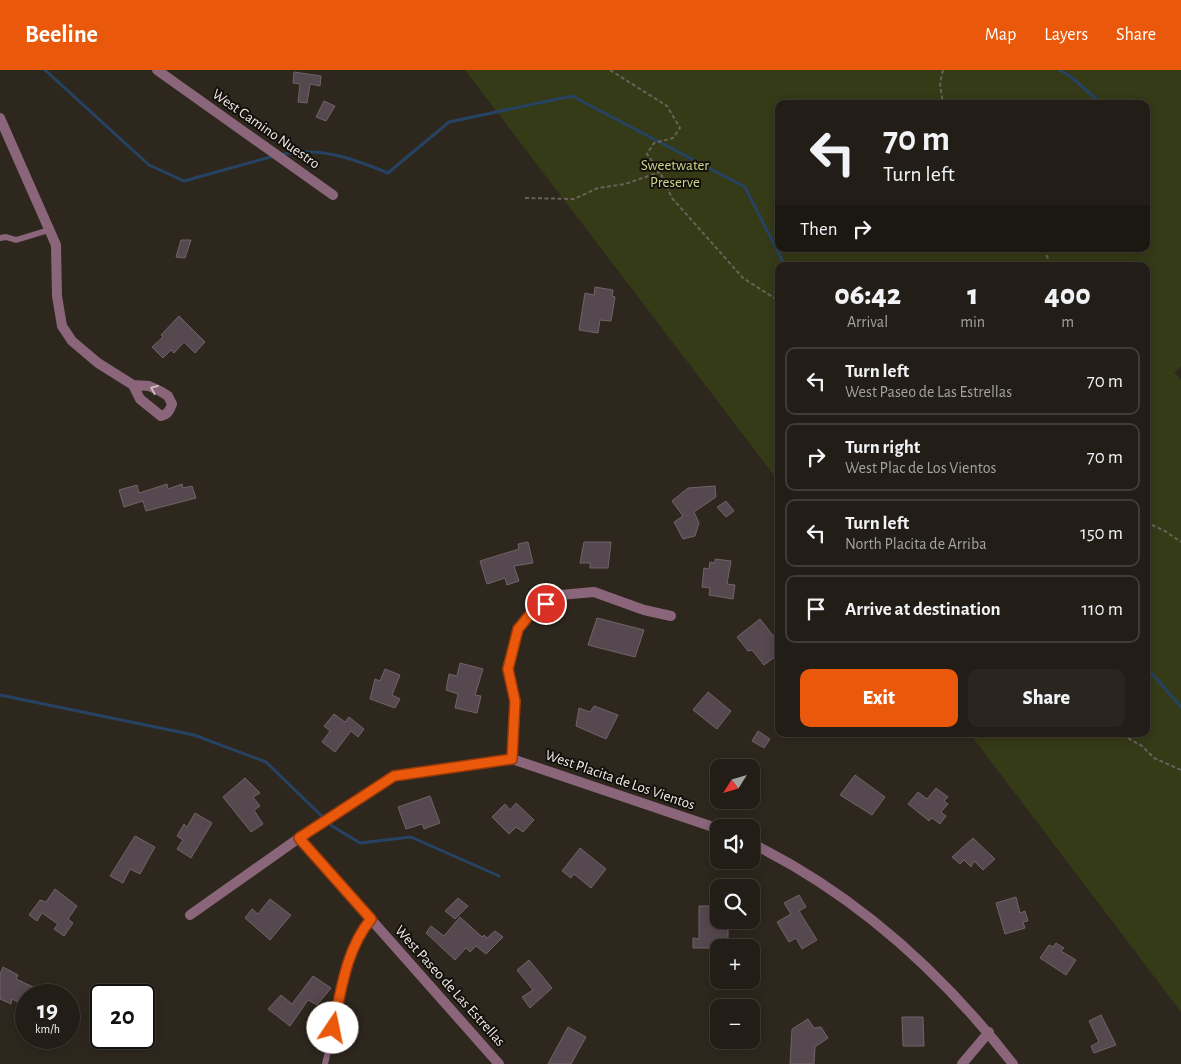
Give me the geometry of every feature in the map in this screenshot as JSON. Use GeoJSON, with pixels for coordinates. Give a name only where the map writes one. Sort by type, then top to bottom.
{"type":"FeatureCollection","features":[{"type":"Feature","properties":{"kind":"street","name":"West Camino Nuestro"},"geometry":{"type":"LineString","coordinates":[[157,70],[333,195]]}},
{"type":"Feature","properties":{"kind":"street"},"geometry":{"type":"LineString","coordinates":[[0,118],[56,245],[58,296],[62,326],[78,346],[98,363],[133,385]]}},
{"type":"Feature","properties":{"kind":"street"},"geometry":{"type":"LineString","coordinates":[[190,915],[299,838],[394,776],[512,759],[515,701],[508,669],[518,629],[532,612],[560,595],[594,592],[644,610],[671,616]]}},
{"type":"Feature","properties":{"kind":"street","name":"West Placita de Los Vientos"},"geometry":{"type":"LineString","coordinates":[[512,759],[710,826]]}},
{"type":"Feature","properties":{"kind":"street","name":"West Paseo de Las Estrellas"},"geometry":{"type":"LineString","coordinates":[[299,838],[499,1064]]}},
{"type":"Feature","properties":{"kind":"street"},"geometry":{"type":"LineString","coordinates":[[760,847],[782,858],[852,905],[903,945],[988,1032],[1013,1064]]}},
{"type":"Feature","properties":{"kind":"street"},"geometry":{"type":"LineString","coordinates":[[962,1064],[988,1032]]}},
{"type":"Feature","properties":{"kind":"lane"},"geometry":{"type":"LineString","coordinates":[[0,238],[6,237],[16,240],[49,230]]}},
{"type":"Feature","properties":{"kind":"lane"},"geometry":{"type":"LineString","coordinates":[[325,1064],[343,979],[358,938],[371,919]]}},
{"type":"Feature","properties":{"kind":"path"},"geometry":{"type":"LineString","coordinates":[[610,70],[667,106],[680,128],[673,138],[654,142],[647,154],[660,172],[672,198],[743,278],[775,298]]}},
{"type":"Feature","properties":{"kind":"path"},"geometry":{"type":"LineString","coordinates":[[942,100],[940,84],[943,70]]}},
{"type":"Feature","properties":{"kind":"path"},"geometry":{"type":"LineString","coordinates":[[525,198],[574,199],[598,188],[625,184],[660,172]]}},
{"type":"Feature","properties":{"kind":"path"},"geometry":{"type":"LineString","coordinates":[[1150,524],[1165,530],[1181,542]]}},
{"type":"Feature","properties":{"kind":"path"},"geometry":{"type":"LineString","coordinates":[[1126,737],[1142,746],[1154,758],[1181,770]]}},
{"type":"Feature","properties":{"kind":"green space","name":"Sweetwater Preserve"},"geometry":{"type":"Polygon","coordinates":[[[465,70],[1181,70],[1181,367],[1174,373],[1181,379],[1181,1012],[972,737],[1150,737],[1150,262],[775,262],[775,477],[465,70]]]}},
{"type":"Feature","properties":{"kind":"building"},"geometry":{"type":"Polygon","coordinates":[[[294,72],[321,76],[320,86],[310,84],[307,103],[298,102],[300,84],[293,83],[294,72]]]}},
{"type":"Feature","properties":{"kind":"building"},"geometry":{"type":"Polygon","coordinates":[[[324,101],[335,106],[326,121],[316,117],[324,101]]]}},
{"type":"Feature","properties":{"kind":"building"},"geometry":{"type":"Polygon","coordinates":[[[181,240],[191,240],[185,258],[176,257],[181,240]]]}},
{"type":"Feature","properties":{"kind":"building"},"geometry":{"type":"Polygon","coordinates":[[[595,287],[613,290],[612,296],[615,297],[611,321],[600,320],[598,333],[579,330],[585,293],[594,295],[595,287]]]}},
{"type":"Feature","properties":{"kind":"building"},"geometry":{"type":"Polygon","coordinates":[[[179,316],[205,342],[195,353],[184,342],[174,353],[171,350],[163,358],[152,347],[163,337],[161,335],[179,316]]]}},
{"type":"Feature","properties":{"kind":"building"},"geometry":{"type":"Polygon","coordinates":[[[167,484],[168,489],[182,484],[183,488],[192,486],[196,498],[146,511],[143,501],[124,507],[119,490],[137,485],[139,493],[167,484]]]}},
{"type":"Feature","properties":{"kind":"building"},"geometry":{"type":"Polygon","coordinates":[[[715,486],[716,497],[694,512],[699,523],[695,536],[683,539],[674,522],[683,516],[672,501],[688,488],[715,486]]]}},
{"type":"Feature","properties":{"kind":"building"},"geometry":{"type":"Polygon","coordinates":[[[726,501],[734,511],[726,517],[717,507],[726,501]]]}},
{"type":"Feature","properties":{"kind":"building"},"geometry":{"type":"Polygon","coordinates":[[[528,542],[533,563],[514,566],[519,581],[507,585],[505,578],[487,584],[480,561],[519,549],[518,544],[528,542]]]}},
{"type":"Feature","properties":{"kind":"building"},"geometry":{"type":"Polygon","coordinates":[[[584,542],[611,542],[608,568],[590,568],[590,563],[580,563],[584,542]]]}},
{"type":"Feature","properties":{"kind":"building"},"geometry":{"type":"Polygon","coordinates":[[[715,559],[731,561],[727,584],[735,585],[733,599],[709,595],[710,588],[702,587],[704,568],[709,569],[710,562],[715,563],[715,559]]]}},
{"type":"Feature","properties":{"kind":"building"},"geometry":{"type":"Polygon","coordinates":[[[597,618],[644,630],[635,657],[588,645],[597,618]]]}},
{"type":"Feature","properties":{"kind":"building"},"geometry":{"type":"Polygon","coordinates":[[[760,619],[775,638],[775,657],[764,665],[752,650],[748,651],[737,637],[760,619]]]}},
{"type":"Feature","properties":{"kind":"building"},"geometry":{"type":"Polygon","coordinates":[[[460,663],[483,669],[475,695],[481,696],[477,713],[455,708],[458,694],[446,690],[449,674],[457,676],[460,663]]]}},
{"type":"Feature","properties":{"kind":"building"},"geometry":{"type":"Polygon","coordinates":[[[385,669],[400,675],[392,695],[400,699],[395,708],[370,699],[375,679],[380,681],[385,669]]]}},
{"type":"Feature","properties":{"kind":"building"},"geometry":{"type":"Polygon","coordinates":[[[708,692],[731,711],[717,729],[693,710],[708,692]]]}},
{"type":"Feature","properties":{"kind":"building"},"geometry":{"type":"Polygon","coordinates":[[[594,706],[618,715],[606,739],[576,726],[579,708],[590,712],[594,706]]]}},
{"type":"Feature","properties":{"kind":"building"},"geometry":{"type":"Polygon","coordinates":[[[334,714],[345,722],[349,717],[364,729],[358,737],[351,731],[335,752],[322,742],[330,731],[324,726],[334,714]]]}},
{"type":"Feature","properties":{"kind":"building"},"geometry":{"type":"Polygon","coordinates":[[[758,731],[770,739],[764,748],[752,741],[758,731]]]}},
{"type":"Feature","properties":{"kind":"building"},"geometry":{"type":"Polygon","coordinates":[[[855,775],[885,797],[872,815],[840,795],[855,775]]]}},
{"type":"Feature","properties":{"kind":"building"},"geometry":{"type":"Polygon","coordinates":[[[245,778],[260,793],[253,797],[260,806],[254,810],[263,824],[251,832],[223,797],[245,778]]]}},
{"type":"Feature","properties":{"kind":"building"},"geometry":{"type":"Polygon","coordinates":[[[936,788],[948,797],[944,801],[948,804],[941,812],[946,816],[940,824],[932,818],[929,821],[908,804],[918,792],[927,799],[936,788]]]}},
{"type":"Feature","properties":{"kind":"building"},"geometry":{"type":"Polygon","coordinates":[[[430,796],[440,823],[424,829],[422,824],[406,829],[398,807],[430,796]]]}},
{"type":"Feature","properties":{"kind":"building"},"geometry":{"type":"Polygon","coordinates":[[[516,803],[534,820],[523,832],[516,827],[509,834],[492,817],[505,804],[510,810],[516,803]]]}},
{"type":"Feature","properties":{"kind":"building"},"geometry":{"type":"Polygon","coordinates":[[[195,813],[212,823],[191,858],[177,849],[183,840],[177,836],[184,824],[187,827],[195,813]]]}},
{"type":"Feature","properties":{"kind":"building"},"geometry":{"type":"Polygon","coordinates":[[[135,836],[155,847],[140,874],[130,869],[123,883],[110,876],[135,836]]]}},
{"type":"Feature","properties":{"kind":"building"},"geometry":{"type":"Polygon","coordinates":[[[973,838],[995,859],[983,870],[974,861],[971,867],[964,860],[960,864],[952,857],[973,838]]]}},
{"type":"Feature","properties":{"kind":"building"},"geometry":{"type":"Polygon","coordinates":[[[580,848],[606,869],[591,888],[574,874],[571,878],[562,871],[580,848]]]}},
{"type":"Feature","properties":{"kind":"building"},"geometry":{"type":"Polygon","coordinates":[[[55,889],[77,906],[68,919],[73,923],[64,936],[54,929],[58,924],[42,913],[37,921],[29,915],[40,900],[46,902],[55,889]]]}},
{"type":"Feature","properties":{"kind":"building"},"geometry":{"type":"Polygon","coordinates":[[[799,895],[806,907],[799,911],[817,940],[802,949],[796,938],[789,942],[777,922],[791,914],[784,903],[799,895]]]}},
{"type":"Feature","properties":{"kind":"building"},"geometry":{"type":"Polygon","coordinates":[[[1016,897],[1020,913],[1025,911],[1028,921],[1023,922],[1025,928],[1005,934],[996,903],[1016,897]]]}},
{"type":"Feature","properties":{"kind":"building"},"geometry":{"type":"Polygon","coordinates":[[[458,898],[468,906],[455,919],[445,911],[458,898]]]}},
{"type":"Feature","properties":{"kind":"building"},"geometry":{"type":"Polygon","coordinates":[[[270,899],[291,915],[270,940],[245,918],[252,909],[258,914],[270,899]]]}},
{"type":"Feature","properties":{"kind":"building"},"geometry":{"type":"Polygon","coordinates":[[[699,906],[710,906],[710,929],[728,929],[728,939],[710,939],[710,948],[693,948],[693,938],[699,939],[699,906]]]}},
{"type":"Feature","properties":{"kind":"building"},"geometry":{"type":"Polygon","coordinates":[[[460,917],[482,937],[484,935],[487,938],[495,931],[503,937],[486,954],[476,946],[470,952],[466,948],[455,960],[426,933],[431,926],[444,936],[460,917]]]}},
{"type":"Feature","properties":{"kind":"building"},"geometry":{"type":"Polygon","coordinates":[[[1056,943],[1064,948],[1061,951],[1076,960],[1066,975],[1040,958],[1049,945],[1053,947],[1056,943]]]}},
{"type":"Feature","properties":{"kind":"building"},"geometry":{"type":"Polygon","coordinates":[[[529,960],[552,988],[530,1008],[522,997],[533,990],[517,970],[529,960]]]}},
{"type":"Feature","properties":{"kind":"building"},"geometry":{"type":"Polygon","coordinates":[[[3,967],[18,975],[16,979],[27,984],[15,984],[15,1000],[12,999],[11,1004],[0,999],[0,974],[3,967]]]}},
{"type":"Feature","properties":{"kind":"building"},"geometry":{"type":"Polygon","coordinates":[[[313,976],[331,988],[317,1005],[308,1000],[290,1026],[268,1009],[281,995],[292,1004],[313,976]]]}},
{"type":"Feature","properties":{"kind":"building"},"geometry":{"type":"Polygon","coordinates":[[[1101,1015],[1116,1045],[1094,1053],[1091,1046],[1099,1042],[1089,1021],[1101,1015]]]}},
{"type":"Feature","properties":{"kind":"building"},"geometry":{"type":"Polygon","coordinates":[[[902,1017],[923,1017],[924,1046],[903,1046],[902,1017]]]}},
{"type":"Feature","properties":{"kind":"building"},"geometry":{"type":"Polygon","coordinates":[[[808,1019],[814,1028],[821,1027],[828,1038],[815,1047],[814,1064],[790,1064],[792,1029],[808,1019]]]}},
{"type":"Feature","properties":{"kind":"building"},"geometry":{"type":"Polygon","coordinates":[[[568,1027],[586,1037],[571,1064],[548,1064],[568,1027]]]}},
{"type":"Feature","properties":{"kind":"waterway"},"geometry":{"type":"LineString","coordinates":[[45,70],[149,165],[184,181],[274,156]]}},
{"type":"Feature","properties":{"kind":"waterway"},"geometry":{"type":"LineString","coordinates":[[1059,70],[1070,76],[1097,100]]}},
{"type":"Feature","properties":{"kind":"waterway"},"geometry":{"type":"LineString","coordinates":[[280,155],[294,152],[335,155],[388,173],[449,122],[572,96],[745,187],[775,246]]}},
{"type":"Feature","properties":{"kind":"waterway"},"geometry":{"type":"LineString","coordinates":[[778,252],[783,262]]}},
{"type":"Feature","properties":{"kind":"waterway"},"geometry":{"type":"LineString","coordinates":[[1150,672],[1181,707]]}},
{"type":"Feature","properties":{"kind":"waterway"},"geometry":{"type":"LineString","coordinates":[[0,695],[194,735],[266,762],[332,826],[360,843],[411,837],[499,876]]}},
{"type":"Feature","properties":{"kind":"route"},"geometry":{"type":"LineString","coordinates":[[333,1028],[343,979],[355,944],[361,931],[371,919],[299,838],[394,776],[512,759],[515,701],[508,669],[518,629],[532,612],[546,604]]}}]}
